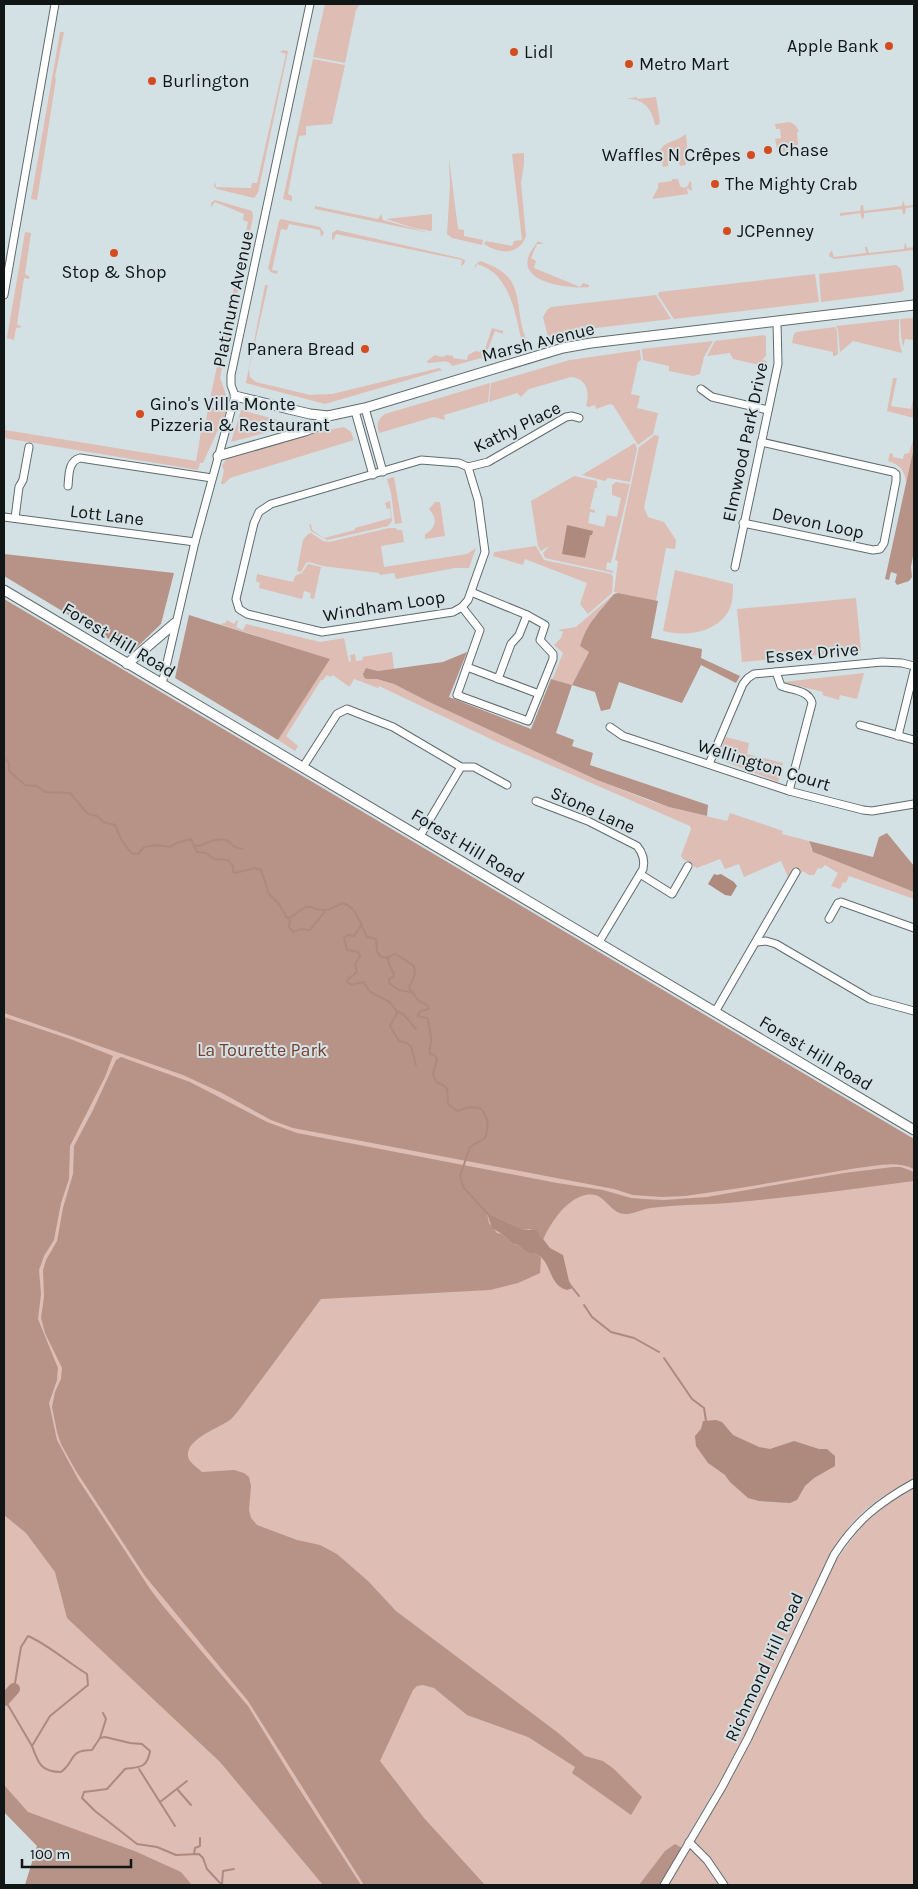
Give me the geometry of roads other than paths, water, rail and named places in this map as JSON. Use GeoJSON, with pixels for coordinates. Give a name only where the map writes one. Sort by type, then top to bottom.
{"type":"FeatureCollection","features":[{"type":"Feature","properties":{"kind":"street"},"geometry":{"type":"LineString","coordinates":[[4,295],[55,4]]}},
{"type":"Feature","properties":{"kind":"street","name":"Platinum Avenue"},"geometry":{"type":"LineString","coordinates":[[162,684],[195,542],[235,396],[231,385],[231,375],[310,4]]}},
{"type":"Feature","properties":{"kind":"street","name":"Marsh Avenue"},"geometry":{"type":"LineString","coordinates":[[235,396],[310,414],[328,416],[355,411],[563,348],[914,304]]}},
{"type":"Feature","properties":{"kind":"street","name":"Elmwood Park Drive"},"geometry":{"type":"LineString","coordinates":[[734,567],[778,364],[777,322]]}},
{"type":"Feature","properties":{"kind":"street"},"geometry":{"type":"LineString","coordinates":[[700,390],[712,397],[768,410]]}},
{"type":"Feature","properties":{"kind":"street"},"geometry":{"type":"LineString","coordinates":[[365,408],[383,472]]}},
{"type":"Feature","properties":{"kind":"street"},"geometry":{"type":"LineString","coordinates":[[355,411],[373,474]]}},
{"type":"Feature","properties":{"kind":"street"},"geometry":{"type":"LineString","coordinates":[[218,456],[305,431],[315,427],[328,416]]}},
{"type":"Feature","properties":{"kind":"street","name":"Kathy Place"},"geometry":{"type":"LineString","coordinates":[[468,467],[488,462],[566,417],[579,418]]}},
{"type":"Feature","properties":{"kind":"street","name":"Devon Loop"},"geometry":{"type":"LineString","coordinates":[[744,523],[873,550],[880,549],[884,543],[896,474],[761,442]]}},
{"type":"Feature","properties":{"kind":"street"},"geometry":{"type":"LineString","coordinates":[[14,518],[19,487],[23,480],[30,447]]}},
{"type":"Feature","properties":{"kind":"street"},"geometry":{"type":"LineString","coordinates":[[68,486],[72,463],[75,459],[80,458],[212,478]]}},
{"type":"Feature","properties":{"kind":"street","name":"Windham Loop"},"geometry":{"type":"LineString","coordinates":[[426,460],[460,463],[468,467],[478,500],[485,549],[471,592],[462,607],[453,612],[322,632],[247,614],[238,609],[236,599],[254,523],[259,512],[271,504],[383,472],[426,460]]}},
{"type":"Feature","properties":{"kind":"street","name":"Lott Lane"},"geometry":{"type":"LineString","coordinates":[[4,517],[195,542]]}},
{"type":"Feature","properties":{"kind":"street","name":"Forest Hill Road"},"geometry":{"type":"LineString","coordinates":[[4,590],[914,1130]]}},
{"type":"Feature","properties":{"kind":"street"},"geometry":{"type":"LineString","coordinates":[[462,607],[480,630],[457,694],[528,721],[553,659],[551,652],[540,640],[546,625],[527,615],[471,592]]}},
{"type":"Feature","properties":{"kind":"street"},"geometry":{"type":"LineString","coordinates":[[498,678],[527,615]]}},
{"type":"Feature","properties":{"kind":"street"},"geometry":{"type":"LineString","coordinates":[[127,664],[175,622]]}},
{"type":"Feature","properties":{"kind":"street","name":"Essex Drive"},"geometry":{"type":"LineString","coordinates":[[709,764],[746,681],[757,673],[882,662],[914,666]]}},
{"type":"Feature","properties":{"kind":"street"},"geometry":{"type":"LineString","coordinates":[[467,667],[539,694]]}},
{"type":"Feature","properties":{"kind":"street"},"geometry":{"type":"LineString","coordinates":[[898,736],[914,671]]}},
{"type":"Feature","properties":{"kind":"street"},"geometry":{"type":"LineString","coordinates":[[776,672],[781,686],[807,694],[812,699],[789,791]]}},
{"type":"Feature","properties":{"kind":"street"},"geometry":{"type":"LineString","coordinates":[[303,767],[338,714],[347,709],[393,727],[461,767],[474,767],[506,785]]}},
{"type":"Feature","properties":{"kind":"street"},"geometry":{"type":"LineString","coordinates":[[860,725],[914,740]]}},
{"type":"Feature","properties":{"kind":"street","name":"Wellington Court"},"geometry":{"type":"LineString","coordinates":[[610,727],[624,736],[789,791],[863,810],[872,811],[914,804]]}},
{"type":"Feature","properties":{"kind":"street"},"geometry":{"type":"LineString","coordinates":[[420,836],[461,767]]}},
{"type":"Feature","properties":{"kind":"street","name":"Stone Lane"},"geometry":{"type":"LineString","coordinates":[[536,801],[588,821],[637,846],[641,851],[644,863],[640,874]]}},
{"type":"Feature","properties":{"kind":"street"},"geometry":{"type":"LineString","coordinates":[[599,942],[640,874],[672,894],[688,866]]}},
{"type":"Feature","properties":{"kind":"street"},"geometry":{"type":"LineString","coordinates":[[715,1012],[796,872]]}},
{"type":"Feature","properties":{"kind":"street"},"geometry":{"type":"LineString","coordinates":[[829,920],[840,902],[914,928]]}},
{"type":"Feature","properties":{"kind":"street"},"geometry":{"type":"LineString","coordinates":[[757,942],[766,941],[776,944],[870,999],[914,1011]]}},
{"type":"Feature","properties":{"kind":"street","name":"Richmond Hill Road"},"geometry":{"type":"LineString","coordinates":[[664,1885],[722,1787],[748,1738],[834,1555],[845,1538],[867,1514],[914,1483]]}},
{"type":"Feature","properties":{"kind":"street"},"geometry":{"type":"LineString","coordinates":[[689,1842],[707,1860],[724,1885]]}},
{"type":"Feature","properties":{"kind":"waterway"},"geometry":{"type":"LineString","coordinates":[[4,759],[9,762],[9,771],[25,785],[37,786],[45,792],[70,793],[88,814],[97,816],[104,822],[115,825],[121,839],[131,853],[138,854],[144,847],[157,845],[170,847],[176,843],[191,839],[197,852],[206,853],[214,859],[228,860],[233,866],[233,872],[235,873],[255,868],[261,870],[269,894],[279,904],[287,918],[305,907],[327,910],[342,903],[355,912],[367,937],[376,939],[378,952],[381,956],[388,957],[396,954],[414,966],[415,974],[409,988],[418,1000],[428,1006],[428,1009],[421,1011],[417,1016],[427,1018],[431,1038],[430,1054],[435,1055],[437,1059],[433,1074],[436,1082],[447,1089],[448,1104],[458,1111],[469,1107],[480,1108],[487,1118],[488,1126],[485,1138],[470,1147],[460,1176],[463,1187],[488,1214]]}},
{"type":"Feature","properties":{"kind":"waterway"},"geometry":{"type":"LineString","coordinates":[[196,845],[199,846],[223,839],[229,841],[233,846],[243,849]]}},
{"type":"Feature","properties":{"kind":"waterway"},"geometry":{"type":"LineString","coordinates":[[290,918],[289,927],[293,932],[301,929],[310,930],[326,910]]}},
{"type":"Feature","properties":{"kind":"waterway"},"geometry":{"type":"LineString","coordinates":[[362,924],[354,936],[348,935],[344,938],[347,950],[358,952],[360,956],[355,964],[357,972],[347,982],[352,985],[363,982],[368,990],[386,1000],[395,1008],[397,1013],[390,1026],[399,1041],[407,1043],[411,1047],[416,1065]]}},
{"type":"Feature","properties":{"kind":"waterway"},"geometry":{"type":"LineString","coordinates":[[388,957],[394,974],[389,979],[389,983],[399,990],[410,992]]}},
{"type":"Feature","properties":{"kind":"waterway"},"geometry":{"type":"LineString","coordinates":[[397,1011],[403,1014],[416,1029]]}},
{"type":"Feature","properties":{"kind":"waterway"},"geometry":{"type":"LineString","coordinates":[[571,1286],[579,1296]]}},
{"type":"Feature","properties":{"kind":"waterway"},"geometry":{"type":"LineString","coordinates":[[584,1305],[592,1317],[611,1332],[634,1338],[659,1352]]}},
{"type":"Feature","properties":{"kind":"waterway"},"geometry":{"type":"LineString","coordinates":[[664,1358],[692,1399],[704,1408],[706,1421]]}},
{"type":"Feature","properties":{"kind":"waterway"},"geometry":{"type":"LineString","coordinates":[[14,1689],[21,1647],[28,1636],[87,1674],[88,1685],[50,1716],[32,1746],[39,1762],[49,1770],[61,1772],[76,1754],[84,1750],[92,1750],[100,1738],[105,1737],[142,1744],[150,1751],[147,1761],[142,1766],[125,1769],[107,1789],[84,1792],[82,1798],[95,1811],[137,1844],[157,1847],[176,1855],[199,1854],[203,1858],[207,1869],[222,1885]]}},
{"type":"Feature","properties":{"kind":"waterway"},"geometry":{"type":"LineString","coordinates":[[4,1700],[14,1689]]}},
{"type":"Feature","properties":{"kind":"waterway"},"geometry":{"type":"LineString","coordinates":[[5,1700],[32,1746]]}},
{"type":"Feature","properties":{"kind":"waterway"},"geometry":{"type":"LineString","coordinates":[[100,1738],[106,1719],[103,1713]]}},
{"type":"Feature","properties":{"kind":"waterway"},"geometry":{"type":"LineString","coordinates":[[139,1769],[175,1826]]}},
{"type":"Feature","properties":{"kind":"waterway"},"geometry":{"type":"LineString","coordinates":[[160,1802],[187,1781]]}},
{"type":"Feature","properties":{"kind":"waterway"},"geometry":{"type":"LineString","coordinates":[[177,1789],[191,1805]]}},
{"type":"Feature","properties":{"kind":"waterway"},"geometry":{"type":"LineString","coordinates":[[194,1854],[195,1848],[200,1846],[200,1838]]}},
{"type":"Feature","properties":{"kind":"waterway"},"geometry":{"type":"LineString","coordinates":[[222,1884],[223,1871],[234,1869]]}},
{"type":"Feature","properties":{"kind":"place","name":"Apple Bank"},"geometry":{"type":"Point","coordinates":[889,46]}},
{"type":"Feature","properties":{"kind":"place","name":"Lidl"},"geometry":{"type":"Point","coordinates":[514,52]}},
{"type":"Feature","properties":{"kind":"place","name":"Metro Mart"},"geometry":{"type":"Point","coordinates":[629,64]}},
{"type":"Feature","properties":{"kind":"place","name":"Burlington"},"geometry":{"type":"Point","coordinates":[152,81]}},
{"type":"Feature","properties":{"kind":"place","name":"Chase"},"geometry":{"type":"Point","coordinates":[768,150]}},
{"type":"Feature","properties":{"kind":"place","name":"Waffles N Crȇpes"},"geometry":{"type":"Point","coordinates":[751,155]}},
{"type":"Feature","properties":{"kind":"place","name":"The Mighty Crab"},"geometry":{"type":"Point","coordinates":[715,184]}},
{"type":"Feature","properties":{"kind":"place","name":"JCPenney"},"geometry":{"type":"Point","coordinates":[727,231]}},
{"type":"Feature","properties":{"kind":"place","name":"Stop & Shop"},"geometry":{"type":"Point","coordinates":[114,253]}},
{"type":"Feature","properties":{"kind":"place","name":"Panera Bread"},"geometry":{"type":"Point","coordinates":[365,349]}},
{"type":"Feature","properties":{"kind":"place","name":"Gino's Villa Monte Pizzeria & Restaurant"},"geometry":{"type":"Point","coordinates":[140,414]}},
{"type":"Feature","properties":{"kind":"park label","name":"La Tourette Park"},"geometry":{"type":"Point","coordinates":[262,1050]}}]}
